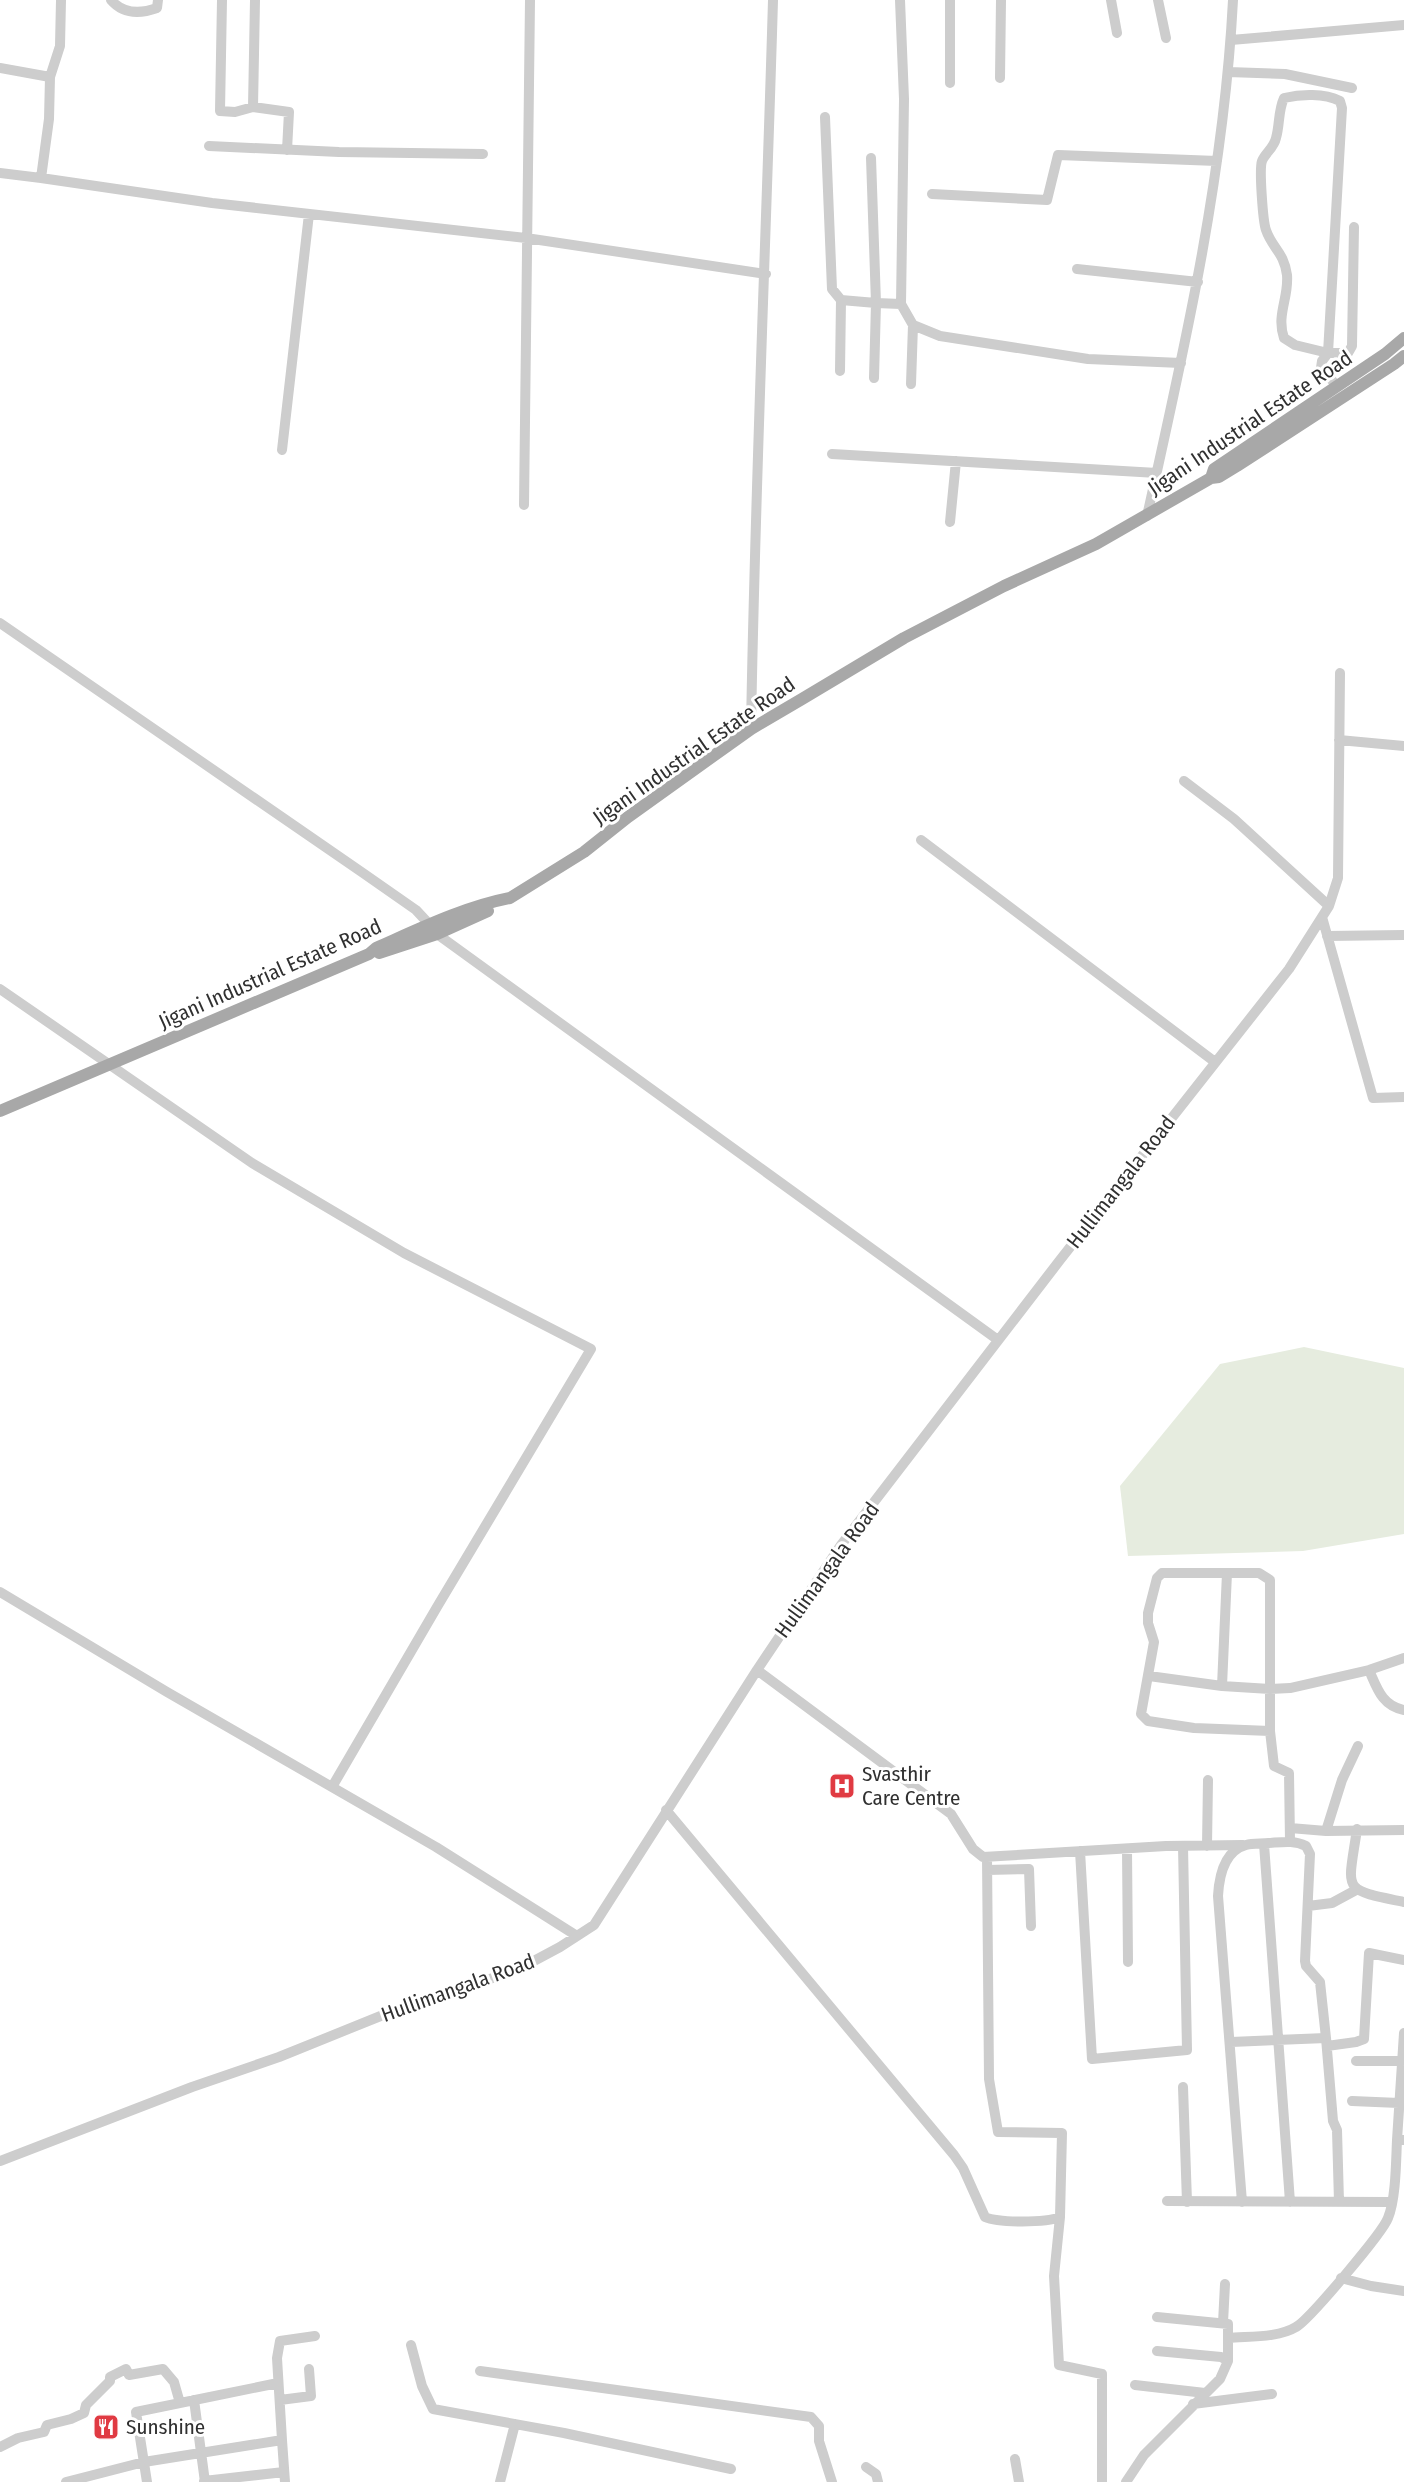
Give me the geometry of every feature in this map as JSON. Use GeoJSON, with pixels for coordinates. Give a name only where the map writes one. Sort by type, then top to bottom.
{"type":"FeatureCollection","features":[{"type":"Feature","properties":{"kind":"main road","name":"Jigani Industrial Estate Road"},"geometry":{"type":"LineString","coordinates":[[1211,478],[1214,469],[1385,354],[1404,338]]}},
{"type":"Feature","properties":{"kind":"main road","name":"Jigani Industrial Estate Road"},"geometry":{"type":"LineString","coordinates":[[0,1111],[369,954],[383,953],[433,929],[497,906],[584,852],[628,817],[751,729],[904,638],[1004,586],[1096,544],[1211,478],[1219,477],[1399,365],[1404,356]]}},
{"type":"Feature","properties":{"kind":"street"},"geometry":{"type":"LineString","coordinates":[[41,178],[49,118],[50,77],[60,46],[61,0]]}},
{"type":"Feature","properties":{"kind":"street"},"geometry":{"type":"LineString","coordinates":[[111,0],[120,9],[137,12],[157,9],[158,0]]}},
{"type":"Feature","properties":{"kind":"street"},"geometry":{"type":"LineString","coordinates":[[222,0],[220,111],[235,112],[253,107],[289,112],[287,150]]}},
{"type":"Feature","properties":{"kind":"street"},"geometry":{"type":"LineString","coordinates":[[253,107],[255,0]]}},
{"type":"Feature","properties":{"kind":"street"},"geometry":{"type":"LineString","coordinates":[[524,506],[530,0]]}},
{"type":"Feature","properties":{"kind":"street"},"geometry":{"type":"LineString","coordinates":[[751,729],[754,550],[766,274],[773,0]]}},
{"type":"Feature","properties":{"kind":"street"},"geometry":{"type":"LineString","coordinates":[[900,0],[904,99],[901,304],[913,325],[911,384]]}},
{"type":"Feature","properties":{"kind":"street"},"geometry":{"type":"LineString","coordinates":[[950,0],[950,83]]}},
{"type":"Feature","properties":{"kind":"street"},"geometry":{"type":"LineString","coordinates":[[1000,78],[1001,0]]}},
{"type":"Feature","properties":{"kind":"street"},"geometry":{"type":"LineString","coordinates":[[1111,0],[1117,33]]}},
{"type":"Feature","properties":{"kind":"street"},"geometry":{"type":"LineString","coordinates":[[1158,0],[1166,38]]}},
{"type":"Feature","properties":{"kind":"street"},"geometry":{"type":"LineString","coordinates":[[1147,516],[1206,244],[1228,72],[1233,0]]}},
{"type":"Feature","properties":{"kind":"street"},"geometry":{"type":"LineString","coordinates":[[1231,40],[1404,25]]}},
{"type":"Feature","properties":{"kind":"street"},"geometry":{"type":"LineString","coordinates":[[0,68],[50,77]]}},
{"type":"Feature","properties":{"kind":"street"},"geometry":{"type":"LineString","coordinates":[[1228,72],[1285,74],[1352,88]]}},
{"type":"Feature","properties":{"kind":"street"},"geometry":{"type":"LineString","coordinates":[[1337,386],[1321,368],[1328,353],[1342,108],[1340,100],[1332,97],[1284,98],[1280,106],[1276,138],[1271,150],[1262,160],[1260,171],[1266,230],[1283,256],[1287,278],[1280,326],[1284,338],[1295,345],[1328,353],[1348,353],[1353,346],[1354,227]]}},
{"type":"Feature","properties":{"kind":"street"},"geometry":{"type":"LineString","coordinates":[[825,117],[832,289],[841,300],[840,371]]}},
{"type":"Feature","properties":{"kind":"street"},"geometry":{"type":"LineString","coordinates":[[209,146],[483,154]]}},
{"type":"Feature","properties":{"kind":"street"},"geometry":{"type":"LineString","coordinates":[[932,194],[1047,200],[1058,155],[1217,161]]}},
{"type":"Feature","properties":{"kind":"street"},"geometry":{"type":"LineString","coordinates":[[871,158],[876,303],[874,378]]}},
{"type":"Feature","properties":{"kind":"street"},"geometry":{"type":"LineString","coordinates":[[0,173],[212,203],[526,238],[766,274]]}},
{"type":"Feature","properties":{"kind":"street"},"geometry":{"type":"LineString","coordinates":[[282,450],[309,214]]}},
{"type":"Feature","properties":{"kind":"street"},"geometry":{"type":"LineString","coordinates":[[1077,270],[1198,282]]}},
{"type":"Feature","properties":{"kind":"street"},"geometry":{"type":"LineString","coordinates":[[841,300],[901,304]]}},
{"type":"Feature","properties":{"kind":"street"},"geometry":{"type":"LineString","coordinates":[[913,325],[940,336],[1088,359],[1181,363]]}},
{"type":"Feature","properties":{"kind":"street"},"geometry":{"type":"LineString","coordinates":[[1385,354],[1399,365]]}},
{"type":"Feature","properties":{"kind":"street"},"geometry":{"type":"LineString","coordinates":[[832,454],[1157,473]]}},
{"type":"Feature","properties":{"kind":"street"},"geometry":{"type":"LineString","coordinates":[[950,522],[956,462]]}},
{"type":"Feature","properties":{"kind":"street"},"geometry":{"type":"LineString","coordinates":[[0,623],[416,910],[433,929],[998,1340]]}},
{"type":"Feature","properties":{"kind":"street","name":"Hullimangala Road"},"geometry":{"type":"LineString","coordinates":[[0,2162],[393,2011],[517,1970],[594,1925],[757,1670],[842,1545],[998,1340],[1289,969],[1329,906],[1338,878],[1340,673]]}},
{"type":"Feature","properties":{"kind":"street"},"geometry":{"type":"LineString","coordinates":[[1339,740],[1404,746]]}},
{"type":"Feature","properties":{"kind":"street"},"geometry":{"type":"LineString","coordinates":[[1184,781],[1234,819],[1329,906]]}},
{"type":"Feature","properties":{"kind":"street"},"geometry":{"type":"LineString","coordinates":[[921,840],[1215,1062]]}},
{"type":"Feature","properties":{"kind":"street"},"geometry":{"type":"LineString","coordinates":[[1322,917],[1373,1098],[1404,1097]]}},
{"type":"Feature","properties":{"kind":"street"},"geometry":{"type":"LineString","coordinates":[[1328,936],[1404,935]]}},
{"type":"Feature","properties":{"kind":"street"},"geometry":{"type":"LineString","coordinates":[[0,989],[252,1163],[404,1253],[591,1349],[333,1787]]}},
{"type":"Feature","properties":{"kind":"street"},"geometry":{"type":"LineString","coordinates":[[1270,1731],[1194,1728],[1148,1721],[1143,1718],[1141,1714],[1154,1639],[1148,1616],[1157,1578],[1162,1573],[1259,1574],[1270,1580],[1270,1731],[1274,1766],[1289,1773],[1290,1841]]}},
{"type":"Feature","properties":{"kind":"street"},"geometry":{"type":"LineString","coordinates":[[1222,1686],[1227,1573]]}},
{"type":"Feature","properties":{"kind":"street"},"geometry":{"type":"LineString","coordinates":[[0,1592],[167,1692],[436,1847],[577,1936]]}},
{"type":"Feature","properties":{"kind":"street"},"geometry":{"type":"LineString","coordinates":[[1149,1676],[1222,1686],[1270,1689],[1310,1685],[1369,1670],[1404,1658]]}},
{"type":"Feature","properties":{"kind":"street"},"geometry":{"type":"LineString","coordinates":[[757,1670],[951,1814],[977,1854],[987,1857],[1290,1841],[1306,1846],[1310,1854],[1305,1961],[1306,1966],[1320,1982],[1336,2130],[1339,2202]]}},
{"type":"Feature","properties":{"kind":"street"},"geometry":{"type":"LineString","coordinates":[[1369,1670],[1381,1697],[1389,1706],[1404,1710]]}},
{"type":"Feature","properties":{"kind":"street"},"geometry":{"type":"LineString","coordinates":[[1326,1831],[1342,1780],[1358,1746]]}},
{"type":"Feature","properties":{"kind":"street"},"geometry":{"type":"LineString","coordinates":[[1207,1846],[1208,1779]]}},
{"type":"Feature","properties":{"kind":"street"},"geometry":{"type":"LineString","coordinates":[[666,1810],[954,2155],[963,2168],[985,2217],[994,2220],[1047,2221],[1060,2217]]}},
{"type":"Feature","properties":{"kind":"street"},"geometry":{"type":"LineString","coordinates":[[1290,1828],[1326,1831],[1404,1830]]}},
{"type":"Feature","properties":{"kind":"street"},"geometry":{"type":"LineString","coordinates":[[1357,1829],[1350,1877],[1356,1890],[1404,1902]]}},
{"type":"Feature","properties":{"kind":"street"},"geometry":{"type":"LineString","coordinates":[[1264,1844],[1290,2202]]}},
{"type":"Feature","properties":{"kind":"street"},"geometry":{"type":"LineString","coordinates":[[1242,2202],[1219,1884],[1229,1857],[1246,1845]]}},
{"type":"Feature","properties":{"kind":"street"},"geometry":{"type":"LineString","coordinates":[[1080,1851],[1092,2059],[1187,2050],[1183,1846]]}},
{"type":"Feature","properties":{"kind":"street"},"geometry":{"type":"LineString","coordinates":[[1127,1849],[1128,1962]]}},
{"type":"Feature","properties":{"kind":"street"},"geometry":{"type":"LineString","coordinates":[[987,1857],[989,2079],[998,2132],[1062,2133],[1060,2217],[1054,2276],[1059,2365],[1102,2374],[1102,2482]]}},
{"type":"Feature","properties":{"kind":"street"},"geometry":{"type":"LineString","coordinates":[[987,1870],[1029,1869],[1031,1926]]}},
{"type":"Feature","properties":{"kind":"street"},"geometry":{"type":"LineString","coordinates":[[1308,1906],[1332,1903],[1356,1890]]}},
{"type":"Feature","properties":{"kind":"street"},"geometry":{"type":"LineString","coordinates":[[1231,2042],[1279,2040],[1356,2042],[1364,2039],[1369,1953],[1404,1960]]}},
{"type":"Feature","properties":{"kind":"street"},"geometry":{"type":"LineString","coordinates":[[1228,2338],[1278,2333],[1297,2327],[1341,2278],[1388,2218],[1401,2140],[1399,2103],[1404,2032]]}},
{"type":"Feature","properties":{"kind":"street"},"geometry":{"type":"LineString","coordinates":[[1356,2061],[1401,2061]]}},
{"type":"Feature","properties":{"kind":"street"},"geometry":{"type":"LineString","coordinates":[[1183,2087],[1187,2202]]}},
{"type":"Feature","properties":{"kind":"street"},"geometry":{"type":"LineString","coordinates":[[1352,2101],[1399,2103]]}},
{"type":"Feature","properties":{"kind":"street"},"geometry":{"type":"LineString","coordinates":[[1167,2201],[1391,2202]]}},
{"type":"Feature","properties":{"kind":"street"},"geometry":{"type":"LineString","coordinates":[[1341,2278],[1404,2291]]}},
{"type":"Feature","properties":{"kind":"street"},"geometry":{"type":"LineString","coordinates":[[1223,2324],[1225,2284]]}},
{"type":"Feature","properties":{"kind":"street"},"geometry":{"type":"LineString","coordinates":[[1126,2482],[1144,2455],[1220,2379],[1228,2361],[1228,2324],[1157,2318]]}},
{"type":"Feature","properties":{"kind":"street"},"geometry":{"type":"LineString","coordinates":[[194,2400],[205,2481],[285,2477],[277,2358],[280,2341],[315,2336]]}},
{"type":"Feature","properties":{"kind":"street"},"geometry":{"type":"LineString","coordinates":[[411,2345],[422,2386],[433,2409],[730,2469]]}},
{"type":"Feature","properties":{"kind":"street"},"geometry":{"type":"LineString","coordinates":[[1157,2351],[1221,2357],[1228,2361]]}},
{"type":"Feature","properties":{"kind":"street"},"geometry":{"type":"LineString","coordinates":[[0,2447],[44,2432],[46,2424],[71,2419],[84,2413],[86,2405],[110,2381],[110,2377],[126,2369],[129,2375],[163,2369],[174,2382],[180,2403]]}},
{"type":"Feature","properties":{"kind":"street"},"geometry":{"type":"LineString","coordinates":[[280,2400],[311,2396],[309,2369]]}},
{"type":"Feature","properties":{"kind":"street"},"geometry":{"type":"LineString","coordinates":[[480,2371],[811,2416],[819,2426],[819,2441],[832,2482]]}},
{"type":"Feature","properties":{"kind":"street"},"geometry":{"type":"LineString","coordinates":[[147,2482],[136,2412],[278,2383]]}},
{"type":"Feature","properties":{"kind":"street"},"geometry":{"type":"LineString","coordinates":[[1135,2385],[1205,2393]]}},
{"type":"Feature","properties":{"kind":"street"},"geometry":{"type":"LineString","coordinates":[[1193,2404],[1272,2394]]}},
{"type":"Feature","properties":{"kind":"street"},"geometry":{"type":"LineString","coordinates":[[500,2482],[515,2424]]}},
{"type":"Feature","properties":{"kind":"street"},"geometry":{"type":"LineString","coordinates":[[65,2482],[144,2462],[282,2440]]}},
{"type":"Feature","properties":{"kind":"street"},"geometry":{"type":"LineString","coordinates":[[1015,2459],[1019,2482]]}},
{"type":"Feature","properties":{"kind":"street"},"geometry":{"type":"LineString","coordinates":[[866,2467],[876,2475],[878,2482]]}},
{"type":"Feature","properties":{"kind":"shaded area"},"geometry":{"type":"Polygon","coordinates":[[[1304,1347],[1404,1368],[1404,1534],[1303,1551],[1128,1556],[1120,1486],[1220,1364],[1304,1347]]]}},
{"type":"Feature","properties":{"kind":"place","name":"Svasthir Care Centre"},"geometry":{"type":"Point","coordinates":[842,1786]}},
{"type":"Feature","properties":{"kind":"place","name":"Sunshine"},"geometry":{"type":"Point","coordinates":[106,2427]}}]}
